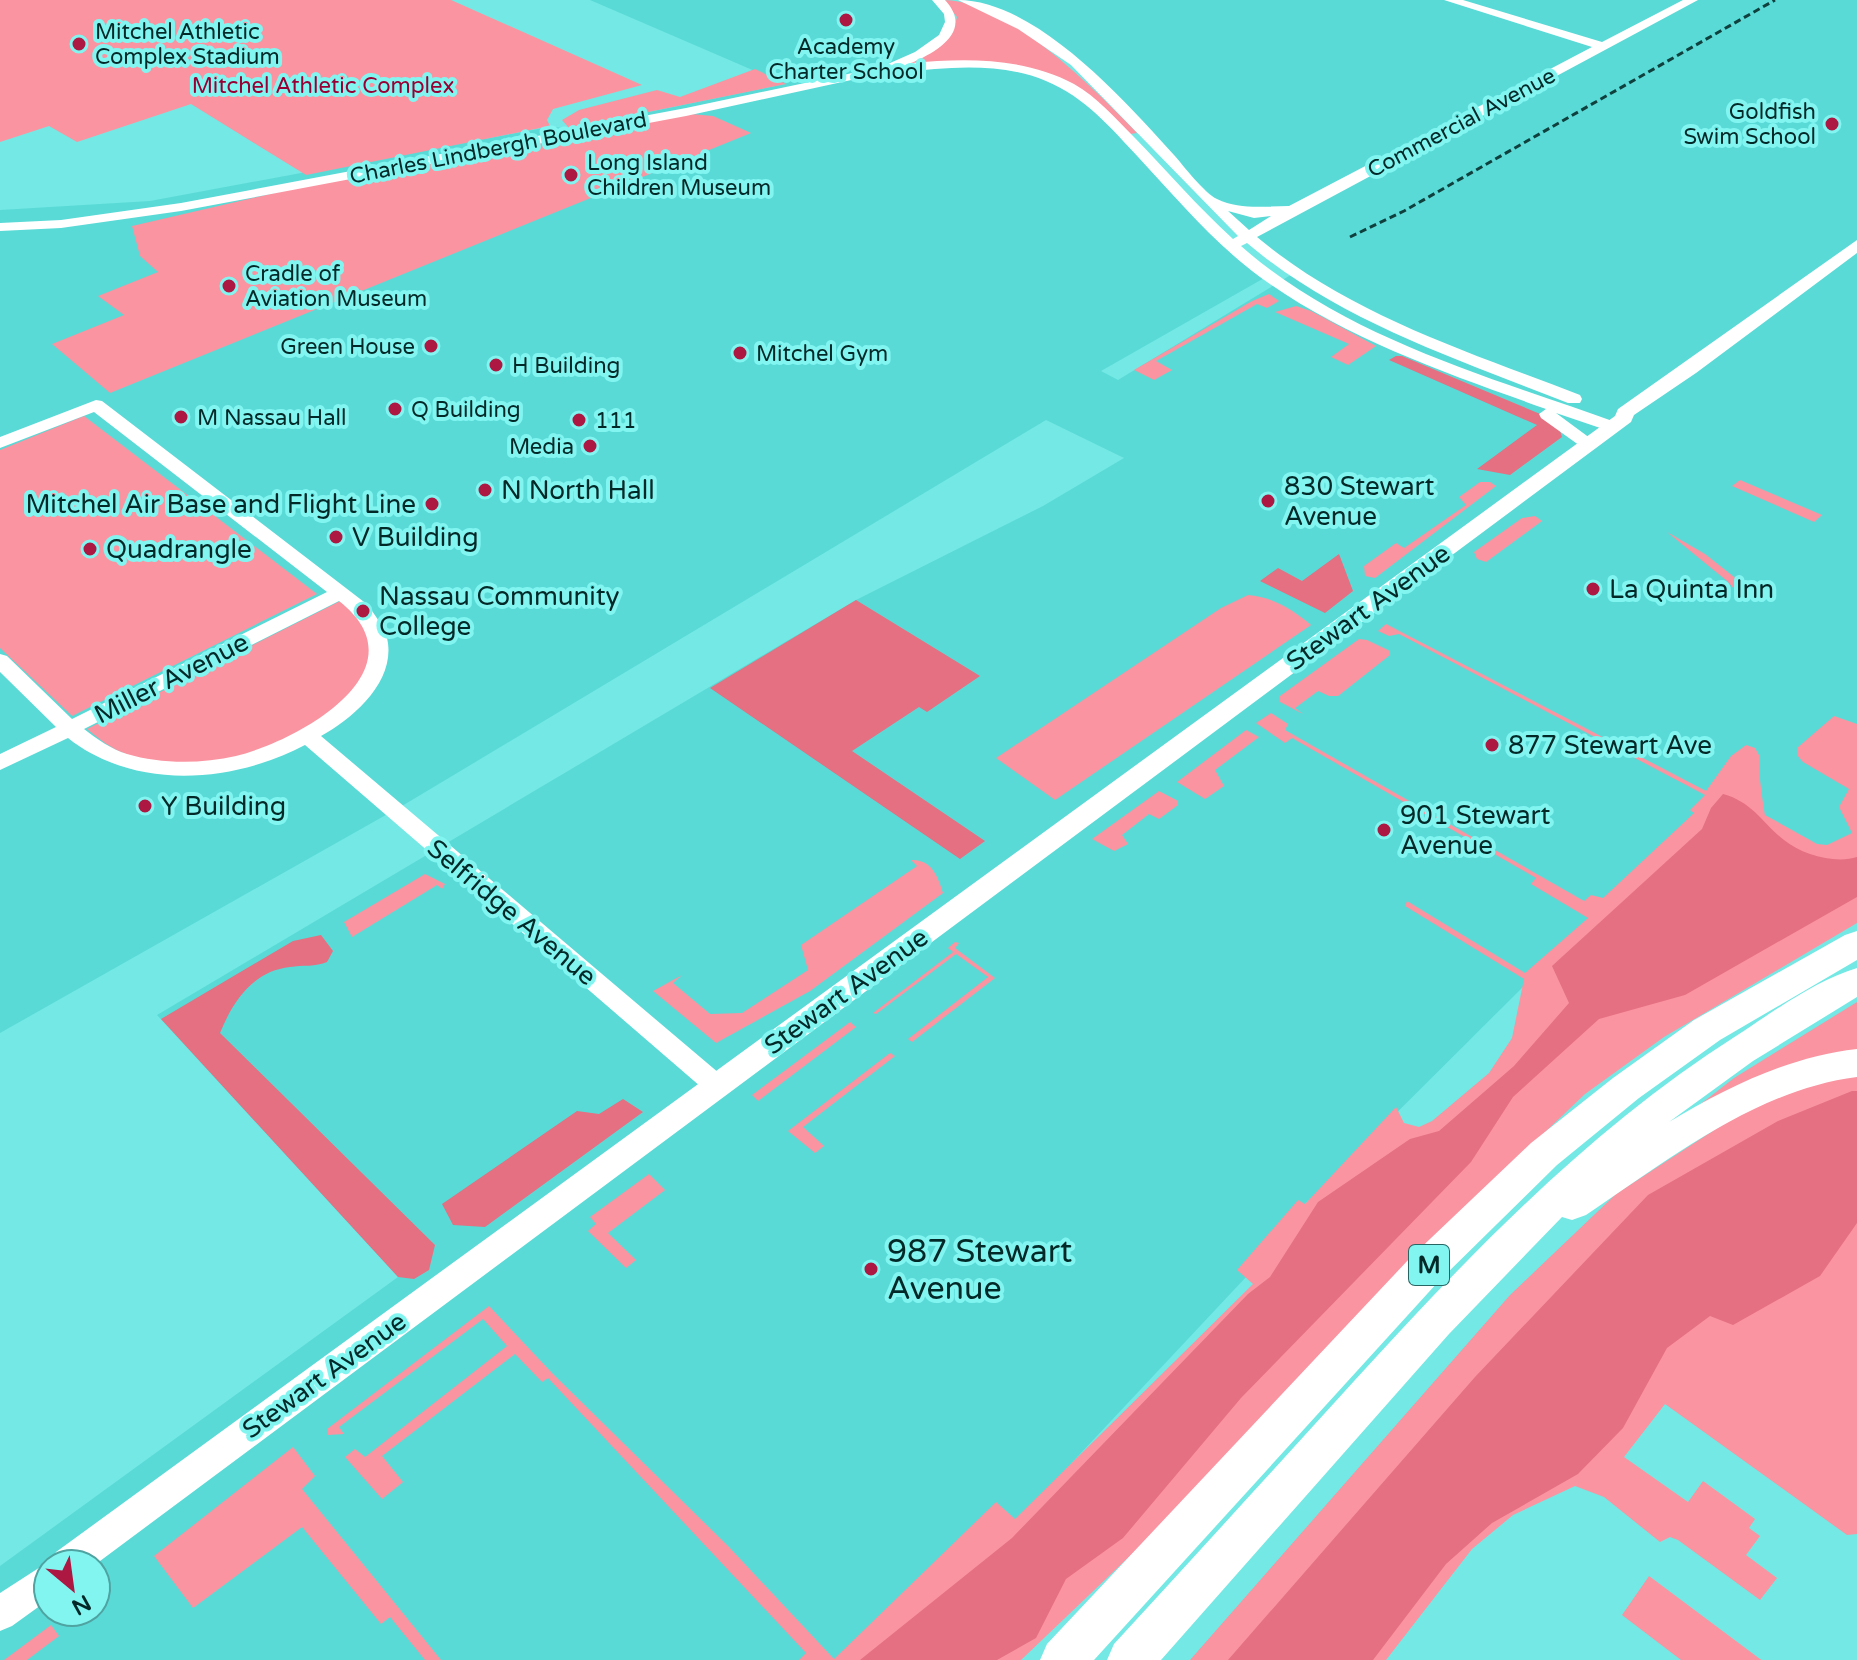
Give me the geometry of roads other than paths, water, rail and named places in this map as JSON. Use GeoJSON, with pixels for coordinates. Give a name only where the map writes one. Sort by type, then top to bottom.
{"type":"FeatureCollection","features":[{"type":"Feature","properties":{"kind":"highway","name":"M"},"geometry":{"type":"LineString","coordinates":[[1063,1660],[1424,1270],[1534,1163],[1626,1088],[1696,1037],[1747,1004],[1857,944]]}},
{"type":"Feature","properties":{"kind":"highway","name":"M"},"geometry":{"type":"LineString","coordinates":[[1130,1660],[1505,1246],[1583,1172],[1666,1104],[1752,1043],[1857,981]]}},
{"type":"Feature","properties":{"kind":"highway"},"geometry":{"type":"LineString","coordinates":[[1505,1246],[1674,1139],[1778,1082],[1815,1067],[1857,1063]]}},
{"type":"Feature","properties":{"kind":"main road","name":"Stewart Avenue"},"geometry":{"type":"LineString","coordinates":[[90,1548],[1618,422],[1638,417],[1690,376],[1690,369],[1857,245]]}},
{"type":"Feature","properties":{"kind":"main road"},"geometry":{"type":"LineString","coordinates":[[0,1614],[32,1591]]}},
{"type":"Feature","properties":{"kind":"street","name":"Charles Lindbergh Boulevard"},"geometry":{"type":"LineString","coordinates":[[0,227],[61,224],[181,207],[701,109],[885,70],[919,55],[944,37],[951,22],[950,13],[938,0]]}},
{"type":"Feature","properties":{"kind":"street"},"geometry":{"type":"LineString","coordinates":[[964,0],[1008,18],[1076,63],[1248,236],[1301,276],[1380,321],[1618,422]]}},
{"type":"Feature","properties":{"kind":"street"},"geometry":{"type":"LineString","coordinates":[[1450,0],[1609,44]]}},
{"type":"Feature","properties":{"kind":"street"},"geometry":{"type":"LineString","coordinates":[[1477,0],[1609,44]]}},
{"type":"Feature","properties":{"kind":"street","name":"Commercial Avenue"},"geometry":{"type":"LineString","coordinates":[[1231,247],[1296,208],[1692,0]]}},
{"type":"Feature","properties":{"kind":"street"},"geometry":{"type":"LineString","coordinates":[[885,70],[938,64],[982,65],[1021,70],[1067,86],[1097,107],[1231,247],[1286,288],[1361,330],[1493,386],[1564,423],[1589,444]]}},
{"type":"Feature","properties":{"kind":"street"},"geometry":{"type":"LineString","coordinates":[[1208,198],[1245,213],[1264,214],[1296,208]]}},
{"type":"Feature","properties":{"kind":"street"},"geometry":{"type":"LineString","coordinates":[[1493,386],[1618,422]]}},
{"type":"Feature","properties":{"kind":"street"},"geometry":{"type":"LineString","coordinates":[[0,443],[96,405],[341,593],[369,619],[377,637],[378,661],[369,682],[354,701],[309,737],[237,763],[169,768],[112,757],[85,741],[0,660]]}},
{"type":"Feature","properties":{"kind":"street","name":"Miller Avenue"},"geometry":{"type":"LineString","coordinates":[[0,763],[341,593]]}},
{"type":"Feature","properties":{"kind":"street","name":"Selfridge Avenue"},"geometry":{"type":"LineString","coordinates":[[309,737],[717,1086]]}},
{"type":"Feature","properties":{"kind":"railway"},"geometry":{"type":"LineString","coordinates":[[1350,237],[1404,211],[1775,0]]}},
{"type":"Feature","properties":{"kind":"place","name":"Academy Charter School"},"geometry":{"type":"Point","coordinates":[846,20]}},
{"type":"Feature","properties":{"kind":"place","name":"Mitchel Athletic Complex Stadium"},"geometry":{"type":"Point","coordinates":[79,44]}},
{"type":"Feature","properties":{"kind":"place","name":"Goldfish Swim School"},"geometry":{"type":"Point","coordinates":[1832,124]}},
{"type":"Feature","properties":{"kind":"place","name":"Long Island Children Museum"},"geometry":{"type":"Point","coordinates":[571,175]}},
{"type":"Feature","properties":{"kind":"place","name":"Cradle of Aviation Museum"},"geometry":{"type":"Point","coordinates":[229,286]}},
{"type":"Feature","properties":{"kind":"place","name":"Green House"},"geometry":{"type":"Point","coordinates":[431,346]}},
{"type":"Feature","properties":{"kind":"place","name":"Mitchel Gym"},"geometry":{"type":"Point","coordinates":[740,353]}},
{"type":"Feature","properties":{"kind":"place","name":"H Building"},"geometry":{"type":"Point","coordinates":[496,365]}},
{"type":"Feature","properties":{"kind":"place","name":"Q Building"},"geometry":{"type":"Point","coordinates":[395,409]}},
{"type":"Feature","properties":{"kind":"place","name":"M Nassau Hall"},"geometry":{"type":"Point","coordinates":[181,417]}},
{"type":"Feature","properties":{"kind":"place","name":"111"},"geometry":{"type":"Point","coordinates":[579,420]}},
{"type":"Feature","properties":{"kind":"place","name":"Media"},"geometry":{"type":"Point","coordinates":[590,446]}},
{"type":"Feature","properties":{"kind":"place","name":"N North Hall"},"geometry":{"type":"Point","coordinates":[485,490]}},
{"type":"Feature","properties":{"kind":"place","name":"830 Stewart Avenue"},"geometry":{"type":"Point","coordinates":[1268,501]}},
{"type":"Feature","properties":{"kind":"place","name":"Mitchel Air Base and Flight Line"},"geometry":{"type":"Point","coordinates":[432,504]}},
{"type":"Feature","properties":{"kind":"place","name":"V Building"},"geometry":{"type":"Point","coordinates":[336,537]}},
{"type":"Feature","properties":{"kind":"place","name":"Quadrangle"},"geometry":{"type":"Point","coordinates":[90,549]}},
{"type":"Feature","properties":{"kind":"place","name":"La Quinta Inn"},"geometry":{"type":"Point","coordinates":[1593,589]}},
{"type":"Feature","properties":{"kind":"place","name":"Nassau Community College"},"geometry":{"type":"Point","coordinates":[363,611]}},
{"type":"Feature","properties":{"kind":"place","name":"877 Stewart Ave"},"geometry":{"type":"Point","coordinates":[1492,745]}},
{"type":"Feature","properties":{"kind":"place","name":"Y Building"},"geometry":{"type":"Point","coordinates":[145,806]}},
{"type":"Feature","properties":{"kind":"place","name":"901 Stewart Avenue"},"geometry":{"type":"Point","coordinates":[1384,830]}},
{"type":"Feature","properties":{"kind":"place","name":"987 Stewart Avenue"},"geometry":{"type":"Point","coordinates":[871,1269]}},
{"type":"Feature","properties":{"kind":"park label","name":"Mitchel Athletic Complex"},"geometry":{"type":"Point","coordinates":[323,85]}}]}
